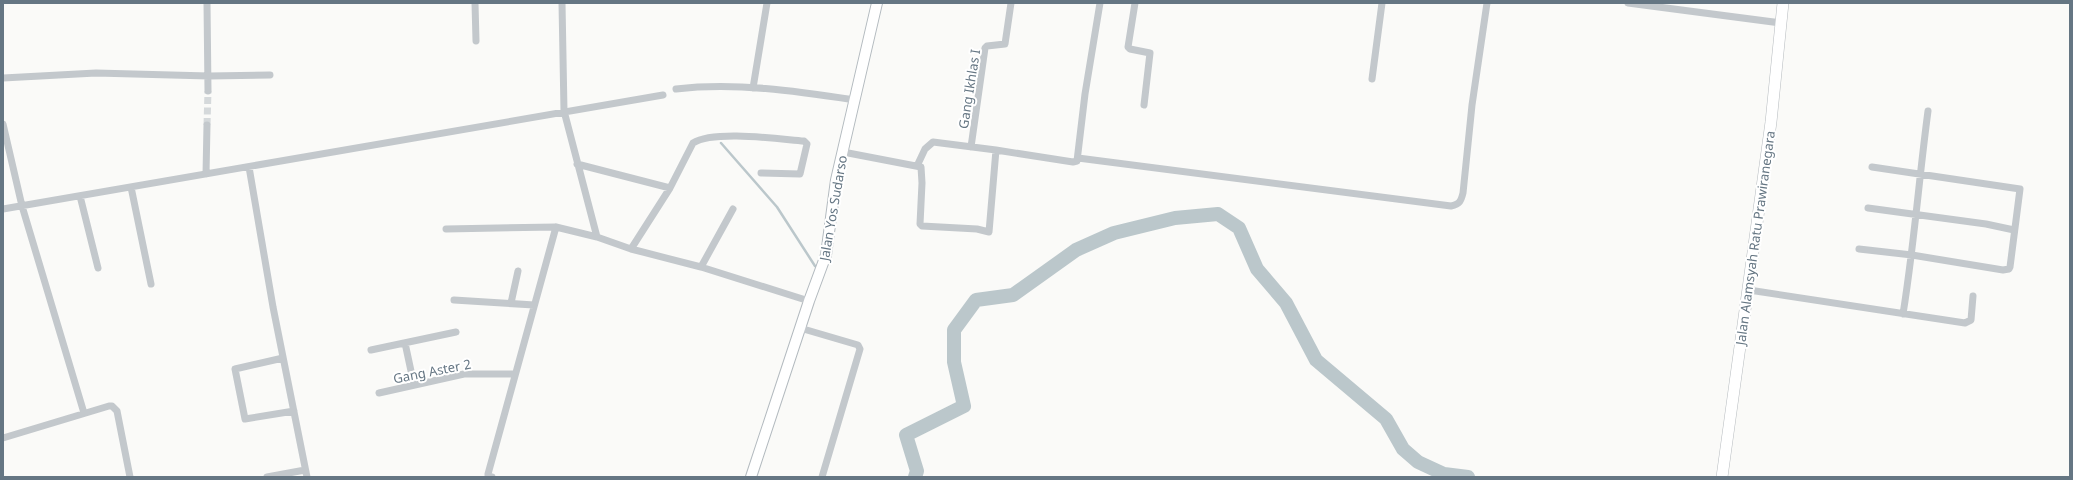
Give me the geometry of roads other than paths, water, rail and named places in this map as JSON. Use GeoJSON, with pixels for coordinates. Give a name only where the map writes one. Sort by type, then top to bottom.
{"type":"FeatureCollection","features":[{"type":"Feature","properties":{"kind":"main road","name":"Jalan Alamsyah Ratu Prawiranegara"},"geometry":{"type":"LineString","coordinates":[[1722,474],[1749,290],[1771,122],[1783,3]]}},
{"type":"Feature","properties":{"kind":"street"},"geometry":{"type":"LineString","coordinates":[[207,3],[208,91]]}},
{"type":"Feature","properties":{"kind":"street"},"geometry":{"type":"LineString","coordinates":[[475,3],[476,41]]}},
{"type":"Feature","properties":{"kind":"street"},"geometry":{"type":"LineString","coordinates":[[562,3],[564,111],[597,237]]}},
{"type":"Feature","properties":{"kind":"street"},"geometry":{"type":"LineString","coordinates":[[753,88],[767,3]]}},
{"type":"Feature","properties":{"kind":"street","name":"Jalan Yos Sudarso"},"geometry":{"type":"LineString","coordinates":[[750,477],[826,255],[836,180],[877,3]]}},
{"type":"Feature","properties":{"kind":"street","name":"Gang Ikhlas I"},"geometry":{"type":"LineString","coordinates":[[972,147],[985,48],[987,46],[1006,44],[1011,3]]}},
{"type":"Feature","properties":{"kind":"street"},"geometry":{"type":"LineString","coordinates":[[917,166],[925,149],[934,142],[1073,162],[1078,158],[1085,94],[1100,3]]}},
{"type":"Feature","properties":{"kind":"street"},"geometry":{"type":"LineString","coordinates":[[1134,3],[1128,47],[1130,49],[1150,53],[1144,105]]}},
{"type":"Feature","properties":{"kind":"street"},"geometry":{"type":"LineString","coordinates":[[1372,79],[1382,3]]}},
{"type":"Feature","properties":{"kind":"street"},"geometry":{"type":"LineString","coordinates":[[1078,158],[1451,206],[1456,205],[1461,201],[1463,193],[1472,105],[1486,3]]}},
{"type":"Feature","properties":{"kind":"street"},"geometry":{"type":"LineString","coordinates":[[1628,3],[1782,23]]}},
{"type":"Feature","properties":{"kind":"street"},"geometry":{"type":"LineString","coordinates":[[3,78],[96,73],[209,76],[270,75]]}},
{"type":"Feature","properties":{"kind":"street"},"geometry":{"type":"LineString","coordinates":[[676,89],[704,86],[753,88],[855,100]]}},
{"type":"Feature","properties":{"kind":"street"},"geometry":{"type":"LineString","coordinates":[[3,209],[663,95]]}},
{"type":"Feature","properties":{"kind":"street"},"geometry":{"type":"LineString","coordinates":[[1903,314],[1912,255],[1919,174],[1928,111]]}},
{"type":"Feature","properties":{"kind":"street"},"geometry":{"type":"LineString","coordinates":[[3,124],[22,206],[84,414]]}},
{"type":"Feature","properties":{"kind":"street"},"geometry":{"type":"LineString","coordinates":[[206,174],[207,125]]}},
{"type":"Feature","properties":{"kind":"street"},"geometry":{"type":"LineString","coordinates":[[631,249],[670,188],[693,144],[699,140],[730,136],[804,141],[807,144],[800,174],[761,173]]}},
{"type":"Feature","properties":{"kind":"street"},"geometry":{"type":"LineString","coordinates":[[843,152],[921,167],[920,224],[922,226],[978,229],[989,232],[996,150]]}},
{"type":"Feature","properties":{"kind":"street"},"geometry":{"type":"LineString","coordinates":[[577,164],[670,188]]}},
{"type":"Feature","properties":{"kind":"street"},"geometry":{"type":"LineString","coordinates":[[249,167],[283,358],[306,473],[267,477]]}},
{"type":"Feature","properties":{"kind":"street"},"geometry":{"type":"LineString","coordinates":[[1859,249],[1912,255],[2007,270],[2010,267],[2020,189],[1872,167]]}},
{"type":"Feature","properties":{"kind":"street"},"geometry":{"type":"LineString","coordinates":[[130,187],[151,284]]}},
{"type":"Feature","properties":{"kind":"street"},"geometry":{"type":"LineString","coordinates":[[80,196],[98,268]]}},
{"type":"Feature","properties":{"kind":"street"},"geometry":{"type":"LineString","coordinates":[[1868,208],[1986,224],[2014,230]]}},
{"type":"Feature","properties":{"kind":"street"},"geometry":{"type":"LineString","coordinates":[[701,267],[733,209]]}},
{"type":"Feature","properties":{"kind":"street"},"geometry":{"type":"LineString","coordinates":[[446,229],[556,227],[597,237],[631,249],[701,267],[809,301]]}},
{"type":"Feature","properties":{"kind":"street"},"geometry":{"type":"LineString","coordinates":[[492,477],[488,474],[514,374],[556,227]]}},
{"type":"Feature","properties":{"kind":"street"},"geometry":{"type":"LineString","coordinates":[[511,303],[518,270]]}},
{"type":"Feature","properties":{"kind":"street"},"geometry":{"type":"LineString","coordinates":[[1749,290],[1968,323],[1971,320],[1973,296]]}},
{"type":"Feature","properties":{"kind":"street"},"geometry":{"type":"LineString","coordinates":[[454,300],[534,305]]}},
{"type":"Feature","properties":{"kind":"street"},"geometry":{"type":"LineString","coordinates":[[800,328],[858,345],[860,349],[822,477]]}},
{"type":"Feature","properties":{"kind":"street"},"geometry":{"type":"LineString","coordinates":[[371,350],[456,332]]}},
{"type":"Feature","properties":{"kind":"street"},"geometry":{"type":"LineString","coordinates":[[405,343],[414,385]]}},
{"type":"Feature","properties":{"kind":"street"},"geometry":{"type":"LineString","coordinates":[[283,358],[236,369],[242,405],[245,419],[294,411]]}},
{"type":"Feature","properties":{"kind":"street","name":"Gang Aster 2"},"geometry":{"type":"LineString","coordinates":[[379,393],[464,374],[514,374]]}},
{"type":"Feature","properties":{"kind":"street"},"geometry":{"type":"LineString","coordinates":[[3,438],[108,406],[115,408],[130,477]]}},
{"type":"Feature","properties":{"kind":"waterway"},"geometry":{"type":"LineString","coordinates":[[721,143],[777,207],[815,266]]}},
{"type":"Feature","properties":{"kind":"waterway"},"geometry":{"type":"LineString","coordinates":[[915,477],[917,471],[906,435],[964,406],[954,362],[954,330],[976,300],[1013,295],[1076,250],[1114,233],[1175,218],[1218,214],[1239,228],[1257,269],[1286,303],[1316,360],[1386,419],[1403,449],[1418,462],[1444,474],[1468,477]]}},
{"type":"Feature","properties":{"kind":"tunnel"},"geometry":{"type":"LineString","coordinates":[[207,125],[208,91]]}}]}
